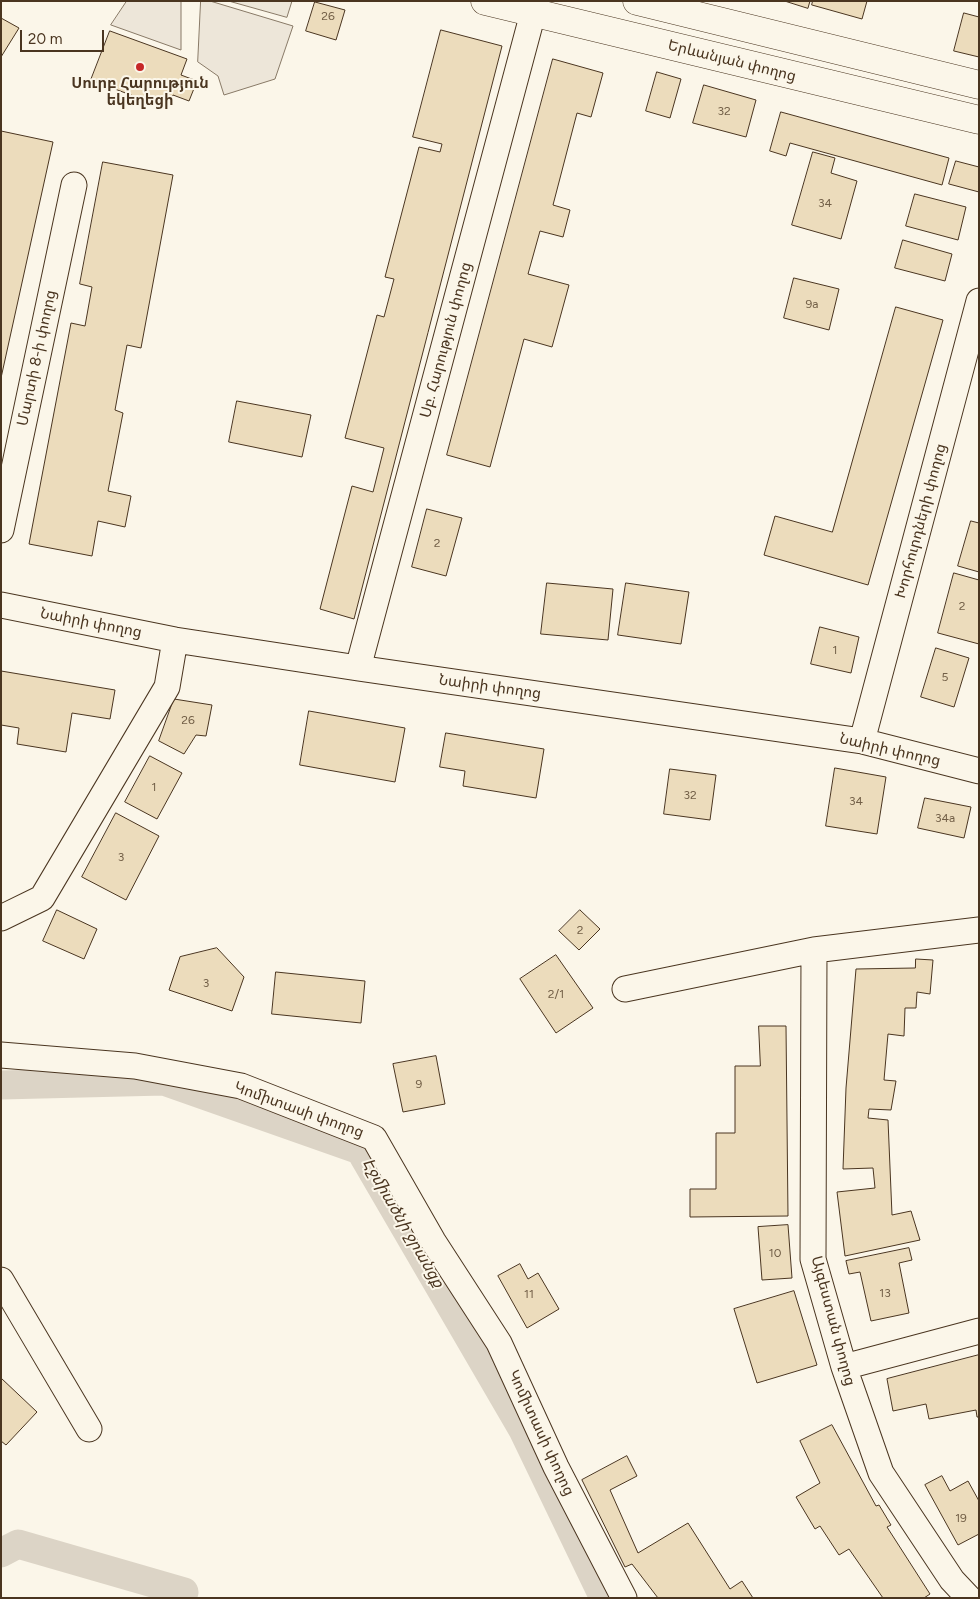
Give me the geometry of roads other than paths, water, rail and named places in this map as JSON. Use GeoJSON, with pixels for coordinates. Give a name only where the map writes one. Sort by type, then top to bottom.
{"type":"FeatureCollection","features":[{"type":"Feature","properties":{"kind":"highway","name":"Երևանյան փողոց"},"geometry":{"type":"LineString","coordinates":[[485,1],[979,120]]}},
{"type":"Feature","properties":{"kind":"highway"},"geometry":{"type":"LineString","coordinates":[[637,1],[979,85]]}},
{"type":"Feature","properties":{"kind":"street","name":"Սբ. Հարություն փողոց"},"geometry":{"type":"LineString","coordinates":[[358,668],[533,13]]}},
{"type":"Feature","properties":{"kind":"street","name":"Մարտի 8-ի փողոց"},"geometry":{"type":"LineString","coordinates":[[1,530],[74,185]]}},
{"type":"Feature","properties":{"kind":"street","name":"Խորհուրդների փողոց"},"geometry":{"type":"LineString","coordinates":[[862,741],[979,301]]}},
{"type":"Feature","properties":{"kind":"street","name":"Նաիրի փողոց"},"geometry":{"type":"LineString","coordinates":[[1,605],[175,640],[862,741],[979,771]]}},
{"type":"Feature","properties":{"kind":"street"},"geometry":{"type":"LineString","coordinates":[[1,918],[42,898],[167,687],[175,640]]}},
{"type":"Feature","properties":{"kind":"street"},"geometry":{"type":"LineString","coordinates":[[625,989],[814,950],[979,930]]}},
{"type":"Feature","properties":{"kind":"street","name":"Այգեստան փողոց"},"geometry":{"type":"LineString","coordinates":[[814,950],[813,1259],[844,1367],[881,1473],[952,1580],[969,1598]]}},
{"type":"Feature","properties":{"kind":"street","name":"Կոմիտասի փողոց"},"geometry":{"type":"LineString","coordinates":[[1,1055],[135,1066],[241,1086],[374,1138],[433,1241],[499,1344],[556,1468],[624,1598]]}},
{"type":"Feature","properties":{"kind":"street"},"geometry":{"type":"LineString","coordinates":[[1,1280],[89,1430]]}},
{"type":"Feature","properties":{"kind":"street"},"geometry":{"type":"LineString","coordinates":[[844,1367],[979,1331]]}},
{"type":"Feature","properties":{"kind":"waterway","name":"Էջմիածնի ջրանցք"},"geometry":{"type":"LineString","coordinates":[[1,1085],[164,1081],[360,1150],[523,1430],[604,1598]]}},
{"type":"Feature","properties":{"kind":"waterway"},"geometry":{"type":"LineString","coordinates":[[1,1553],[18,1544],[184,1592]]}},
{"type":"Feature","properties":{"kind":"place","name":"Սուրբ Հարություն եկեղեցի"},"geometry":{"type":"Point","coordinates":[140,67]}}]}
